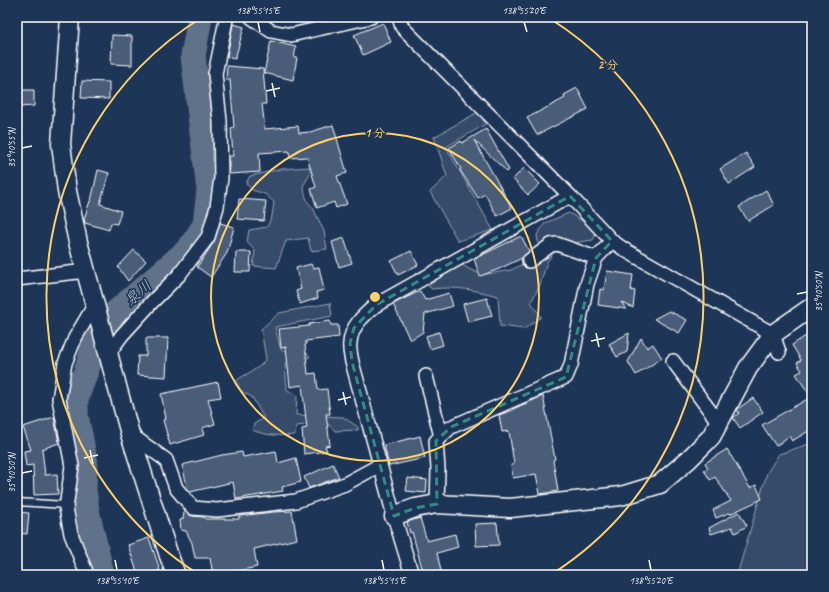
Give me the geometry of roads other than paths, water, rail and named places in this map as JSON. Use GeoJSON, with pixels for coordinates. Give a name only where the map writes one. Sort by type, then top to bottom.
{"type":"FeatureCollection","features":[{"type":"Feature","properties":{"kind":"street"},"geometry":{"type":"LineString","coordinates":[[70,17],[61,144],[69,198],[78,242],[130,434],[176,575]]}},
{"type":"Feature","properties":{"kind":"street"},"geometry":{"type":"LineString","coordinates":[[108,353],[147,307],[179,275],[208,237],[217,207],[221,178],[220,121],[215,74],[227,17]]}},
{"type":"Feature","properties":{"kind":"street"},"geometry":{"type":"LineString","coordinates":[[251,17],[271,31],[291,35],[371,17]]}},
{"type":"Feature","properties":{"kind":"street"},"geometry":{"type":"LineString","coordinates":[[399,17],[402,27],[570,196],[612,242],[772,334],[778,352]]}},
{"type":"Feature","properties":{"kind":"street"},"geometry":{"type":"LineString","coordinates":[[412,575],[394,516],[352,362],[350,343],[354,328],[362,317],[376,305],[570,196]]}},
{"type":"Feature","properties":{"kind":"street"},"geometry":{"type":"LineString","coordinates":[[437,504],[438,469],[436,441],[440,437],[451,427],[566,377],[571,365],[587,284],[596,258],[612,242]]}},
{"type":"Feature","properties":{"kind":"street"},"geometry":{"type":"LineString","coordinates":[[529,261],[551,245],[557,244],[596,258]]}},
{"type":"Feature","properties":{"kind":"street"},"geometry":{"type":"LineString","coordinates":[[17,278],[86,271]]}},
{"type":"Feature","properties":{"kind":"street"},"geometry":{"type":"LineString","coordinates":[[86,575],[71,534],[66,505],[72,466],[59,399],[65,364],[75,338],[96,307]]}},
{"type":"Feature","properties":{"kind":"street"},"geometry":{"type":"LineString","coordinates":[[394,516],[415,508],[437,504],[510,508],[621,496],[646,490],[660,484],[688,460],[711,437],[748,368],[772,334],[812,307]]}},
{"type":"Feature","properties":{"kind":"street"},"geometry":{"type":"LineString","coordinates":[[673,361],[719,423]]}},
{"type":"Feature","properties":{"kind":"street"},"geometry":{"type":"LineString","coordinates":[[426,376],[440,437]]}},
{"type":"Feature","properties":{"kind":"street"},"geometry":{"type":"LineString","coordinates":[[130,434],[166,460],[176,488],[192,508],[217,510],[296,501],[344,484],[380,464]]}},
{"type":"Feature","properties":{"kind":"lane"},"geometry":{"type":"LineString","coordinates":[[17,502],[66,505]]}},
{"type":"Feature","properties":{"kind":"waterway","name":"泉川"},"geometry":{"type":"LineString","coordinates":[[102,575],[87,510],[84,490],[85,460],[76,415],[76,399],[93,347],[114,314],[189,249],[205,225],[209,190],[193,56],[200,17]]}}]}
